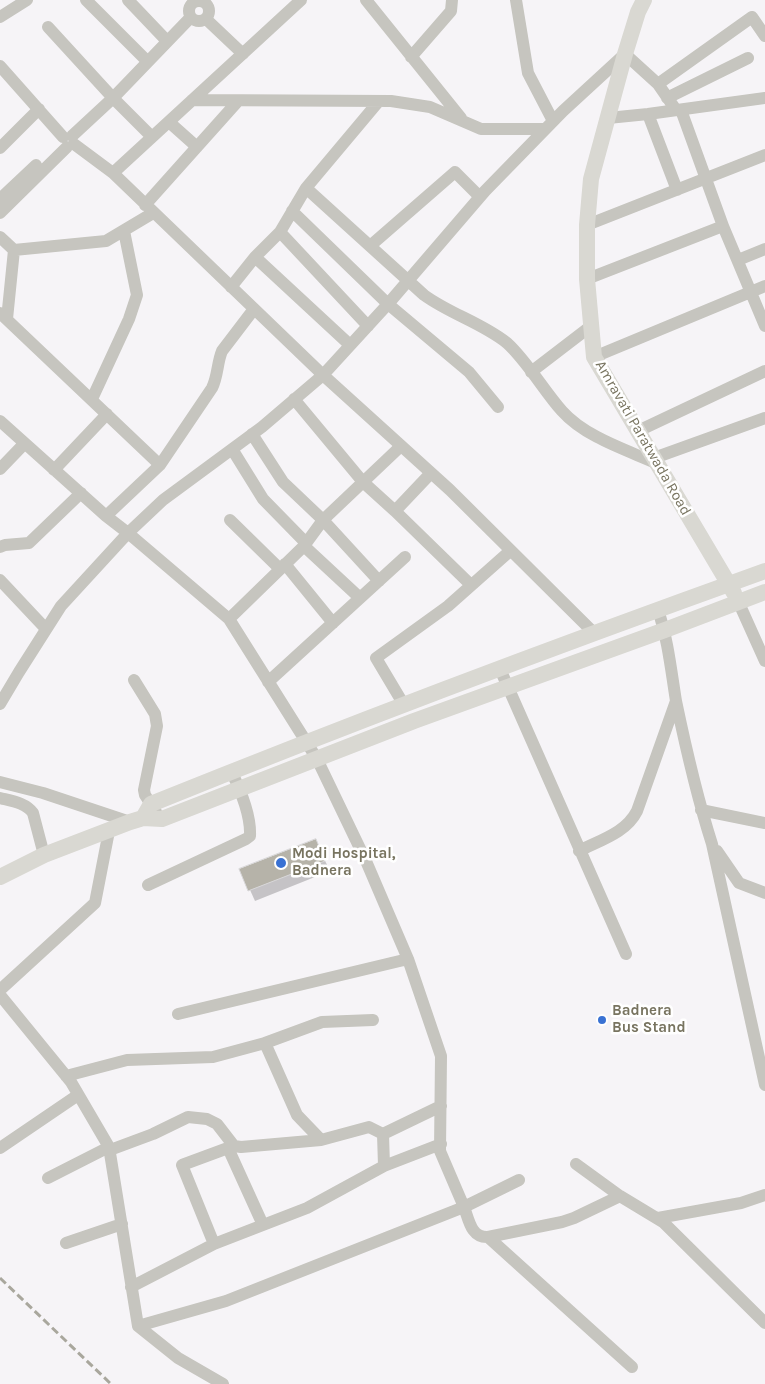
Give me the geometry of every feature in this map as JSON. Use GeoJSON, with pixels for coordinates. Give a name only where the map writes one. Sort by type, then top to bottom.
{"type":"FeatureCollection","features":[{"type":"Feature","properties":{"kind":"main road","name":"Amravati Paratwada Road"},"geometry":{"type":"LineString","coordinates":[[644,0],[638,12],[625,54],[591,179],[587,225],[586,279],[594,357],[738,601]]}},
{"type":"Feature","properties":{"kind":"main road"},"geometry":{"type":"LineString","coordinates":[[136,820],[151,804],[306,741],[765,571]]}},
{"type":"Feature","properties":{"kind":"main road"},"geometry":{"type":"LineString","coordinates":[[0,876],[44,855],[136,820],[162,820],[507,686],[765,592]]}},
{"type":"Feature","properties":{"kind":"street"},"geometry":{"type":"LineString","coordinates":[[0,16],[27,0]]}},
{"type":"Feature","properties":{"kind":"street"},"geometry":{"type":"LineString","coordinates":[[86,0],[147,61]]}},
{"type":"Feature","properties":{"kind":"street"},"geometry":{"type":"LineString","coordinates":[[128,0],[167,41]]}},
{"type":"Feature","properties":{"kind":"street"},"geometry":{"type":"LineString","coordinates":[[113,173],[301,0]]}},
{"type":"Feature","properties":{"kind":"street"},"geometry":{"type":"LineString","coordinates":[[366,0],[462,120]]}},
{"type":"Feature","properties":{"kind":"street"},"geometry":{"type":"LineString","coordinates":[[411,57],[451,11],[452,0]]}},
{"type":"Feature","properties":{"kind":"street"},"geometry":{"type":"LineString","coordinates":[[516,0],[528,72],[549,125]]}},
{"type":"Feature","properties":{"kind":"street"},"geometry":{"type":"LineString","coordinates":[[190,2],[208,2],[209,13],[206,18],[197,21],[191,17],[189,11],[190,2]]}},
{"type":"Feature","properties":{"kind":"street"},"geometry":{"type":"LineString","coordinates":[[0,213],[68,141],[113,98],[191,17]]}},
{"type":"Feature","properties":{"kind":"street"},"geometry":{"type":"LineString","coordinates":[[658,84],[752,17],[765,35]]}},
{"type":"Feature","properties":{"kind":"street"},"geometry":{"type":"LineString","coordinates":[[206,18],[243,54]]}},
{"type":"Feature","properties":{"kind":"street"},"geometry":{"type":"LineString","coordinates":[[48,27],[113,98],[152,137]]}},
{"type":"Feature","properties":{"kind":"street"},"geometry":{"type":"LineString","coordinates":[[0,704],[61,606],[128,533],[163,500],[252,434],[323,375],[388,304],[480,197],[549,125],[625,54],[658,84],[678,110],[706,178],[723,226],[765,326]]}},
{"type":"Feature","properties":{"kind":"street"},"geometry":{"type":"LineString","coordinates":[[667,98],[748,58]]}},
{"type":"Feature","properties":{"kind":"street"},"geometry":{"type":"LineString","coordinates":[[0,66],[68,141],[113,173],[323,375],[431,473],[594,633]]}},
{"type":"Feature","properties":{"kind":"street"},"geometry":{"type":"LineString","coordinates":[[608,118],[765,98]]}},
{"type":"Feature","properties":{"kind":"street"},"geometry":{"type":"LineString","coordinates":[[192,100],[391,101],[430,107],[481,129],[549,125]]}},
{"type":"Feature","properties":{"kind":"street"},"geometry":{"type":"LineString","coordinates":[[0,237],[14,250],[106,241],[124,231],[149,209],[197,147],[238,101]]}},
{"type":"Feature","properties":{"kind":"street"},"geometry":{"type":"LineString","coordinates":[[231,287],[255,257],[280,232],[306,188],[378,101]]}},
{"type":"Feature","properties":{"kind":"street"},"geometry":{"type":"LineString","coordinates":[[0,148],[39,109]]}},
{"type":"Feature","properties":{"kind":"street"},"geometry":{"type":"LineString","coordinates":[[648,114],[677,190]]}},
{"type":"Feature","properties":{"kind":"street"},"geometry":{"type":"LineString","coordinates":[[169,122],[197,147]]}},
{"type":"Feature","properties":{"kind":"street"},"geometry":{"type":"LineString","coordinates":[[0,199],[68,141]]}},
{"type":"Feature","properties":{"kind":"street"},"geometry":{"type":"LineString","coordinates":[[587,225],[765,155]]}},
{"type":"Feature","properties":{"kind":"street"},"geometry":{"type":"LineString","coordinates":[[370,246],[455,172],[480,197]]}},
{"type":"Feature","properties":{"kind":"street"},"geometry":{"type":"LineString","coordinates":[[306,188],[432,301],[501,339],[511,348],[562,411],[576,424],[592,434],[656,461],[765,418]]}},
{"type":"Feature","properties":{"kind":"street"},"geometry":{"type":"LineString","coordinates":[[292,211],[388,304],[469,372],[498,407]]}},
{"type":"Feature","properties":{"kind":"street"},"geometry":{"type":"LineString","coordinates":[[586,279],[723,226]]}},
{"type":"Feature","properties":{"kind":"street"},"geometry":{"type":"LineString","coordinates":[[92,399],[129,320],[137,295],[124,231]]}},
{"type":"Feature","properties":{"kind":"street"},"geometry":{"type":"LineString","coordinates":[[280,232],[368,326]]}},
{"type":"Feature","properties":{"kind":"street"},"geometry":{"type":"LineString","coordinates":[[738,260],[765,249]]}},
{"type":"Feature","properties":{"kind":"street"},"geometry":{"type":"LineString","coordinates":[[14,250],[4,316],[160,465]]}},
{"type":"Feature","properties":{"kind":"street"},"geometry":{"type":"LineString","coordinates":[[255,257],[350,345]]}},
{"type":"Feature","properties":{"kind":"street"},"geometry":{"type":"LineString","coordinates":[[594,357],[765,286]]}},
{"type":"Feature","properties":{"kind":"street"},"geometry":{"type":"LineString","coordinates":[[106,516],[160,465],[212,388],[218,374],[222,351],[254,309]]}},
{"type":"Feature","properties":{"kind":"street"},"geometry":{"type":"LineString","coordinates":[[531,372],[592,326]]}},
{"type":"Feature","properties":{"kind":"street"},"geometry":{"type":"LineString","coordinates":[[638,431],[765,371]]}},
{"type":"Feature","properties":{"kind":"street"},"geometry":{"type":"LineString","coordinates":[[294,399],[363,482],[471,585]]}},
{"type":"Feature","properties":{"kind":"street"},"geometry":{"type":"LineString","coordinates":[[54,470],[107,414]]}},
{"type":"Feature","properties":{"kind":"street"},"geometry":{"type":"LineString","coordinates":[[0,421],[106,516],[229,619],[318,759],[366,861],[408,959],[441,1056],[440,1151],[475,1233],[481,1237],[488,1237],[562,1222],[620,1196]]}},
{"type":"Feature","properties":{"kind":"street"},"geometry":{"type":"LineString","coordinates":[[252,434],[283,482],[323,520],[379,581]]}},
{"type":"Feature","properties":{"kind":"street"},"geometry":{"type":"LineString","coordinates":[[0,469],[24,444]]}},
{"type":"Feature","properties":{"kind":"street"},"geometry":{"type":"LineString","coordinates":[[229,619],[305,544],[323,520],[402,446]]}},
{"type":"Feature","properties":{"kind":"street"},"geometry":{"type":"LineString","coordinates":[[232,449],[263,499],[360,598]]}},
{"type":"Feature","properties":{"kind":"street"},"geometry":{"type":"LineString","coordinates":[[395,511],[431,473]]}},
{"type":"Feature","properties":{"kind":"street"},"geometry":{"type":"LineString","coordinates":[[2,544],[23,545],[34,540],[81,493]]}},
{"type":"Feature","properties":{"kind":"street"},"geometry":{"type":"LineString","coordinates":[[230,520],[283,567],[333,623]]}},
{"type":"Feature","properties":{"kind":"street"},"geometry":{"type":"LineString","coordinates":[[404,706],[376,658],[448,606],[510,551]]}},
{"type":"Feature","properties":{"kind":"street"},"geometry":{"type":"LineString","coordinates":[[268,682],[405,557]]}},
{"type":"Feature","properties":{"kind":"street"},"geometry":{"type":"LineString","coordinates":[[0,580],[46,629]]}},
{"type":"Feature","properties":{"kind":"street"},"geometry":{"type":"LineString","coordinates":[[738,601],[765,661]]}},
{"type":"Feature","properties":{"kind":"street"},"geometry":{"type":"LineString","coordinates":[[658,610],[665,630],[676,701],[701,810],[712,844],[765,1085]]}},
{"type":"Feature","properties":{"kind":"street"},"geometry":{"type":"LineString","coordinates":[[500,668],[626,954]]}},
{"type":"Feature","properties":{"kind":"street"},"geometry":{"type":"LineString","coordinates":[[134,680],[155,714],[157,726],[144,795],[162,820]]}},
{"type":"Feature","properties":{"kind":"street"},"geometry":{"type":"LineString","coordinates":[[579,850],[625,828],[632,820],[676,701]]}},
{"type":"Feature","properties":{"kind":"street"},"geometry":{"type":"LineString","coordinates":[[148,885],[250,836],[250,828],[240,789],[231,771]]}},
{"type":"Feature","properties":{"kind":"street"},"geometry":{"type":"LineString","coordinates":[[0,782],[136,820]]}},
{"type":"Feature","properties":{"kind":"street"},"geometry":{"type":"LineString","coordinates":[[30,809],[44,793]]}},
{"type":"Feature","properties":{"kind":"street"},"geometry":{"type":"LineString","coordinates":[[0,798],[21,804],[30,809],[33,813],[44,855]]}},
{"type":"Feature","properties":{"kind":"street"},"geometry":{"type":"LineString","coordinates":[[701,810],[765,823]]}},
{"type":"Feature","properties":{"kind":"street"},"geometry":{"type":"LineString","coordinates":[[0,990],[95,903],[109,831]]}},
{"type":"Feature","properties":{"kind":"street"},"geometry":{"type":"LineString","coordinates":[[712,844],[739,883],[765,893]]}},
{"type":"Feature","properties":{"kind":"street"},"geometry":{"type":"LineString","coordinates":[[178,1014],[408,959]]}},
{"type":"Feature","properties":{"kind":"street"},"geometry":{"type":"LineString","coordinates":[[0,995],[66,1076],[110,1148],[138,1326],[178,1358],[223,1384]]}},
{"type":"Feature","properties":{"kind":"street"},"geometry":{"type":"LineString","coordinates":[[66,1076],[127,1060],[213,1058],[264,1043],[322,1022],[373,1020]]}},
{"type":"Feature","properties":{"kind":"street"},"geometry":{"type":"LineString","coordinates":[[264,1043],[297,1115],[321,1140]]}},
{"type":"Feature","properties":{"kind":"street"},"geometry":{"type":"LineString","coordinates":[[0,1148],[78,1094]]}},
{"type":"Feature","properties":{"kind":"street"},"geometry":{"type":"LineString","coordinates":[[383,1134],[441,1106]]}},
{"type":"Feature","properties":{"kind":"street"},"geometry":{"type":"LineString","coordinates":[[48,1178],[110,1148],[153,1134],[188,1117],[207,1119],[217,1124],[231,1147],[263,1225]]}},
{"type":"Feature","properties":{"kind":"street"},"geometry":{"type":"LineString","coordinates":[[214,1244],[182,1165],[231,1147],[321,1140],[369,1127],[383,1134]]}},
{"type":"Feature","properties":{"kind":"street"},"geometry":{"type":"LineString","coordinates":[[383,1134],[384,1166]]}},
{"type":"Feature","properties":{"kind":"street"},"geometry":{"type":"LineString","coordinates":[[131,1287],[214,1244],[308,1208],[384,1166],[440,1144]]}},
{"type":"Feature","properties":{"kind":"street"},"geometry":{"type":"LineString","coordinates":[[576,1164],[620,1196],[658,1218],[674,1231],[765,1323]]}},
{"type":"Feature","properties":{"kind":"street"},"geometry":{"type":"LineString","coordinates":[[138,1326],[226,1300],[464,1207],[520,1180]]}},
{"type":"Feature","properties":{"kind":"street"},"geometry":{"type":"LineString","coordinates":[[658,1218],[741,1202],[765,1195]]}},
{"type":"Feature","properties":{"kind":"street"},"geometry":{"type":"LineString","coordinates":[[66,1243],[122,1224]]}},
{"type":"Feature","properties":{"kind":"street"},"geometry":{"type":"LineString","coordinates":[[488,1237],[632,1366]]}},
{"type":"Feature","properties":{"kind":"building"},"geometry":{"type":"Polygon","coordinates":[[[316,839],[325,861],[248,891],[239,869],[316,839]]]}},
{"type":"Feature","properties":{"kind":"railway"},"geometry":{"type":"LineString","coordinates":[[0,1278],[111,1384]]}},
{"type":"Feature","properties":{"kind":"place","name":"Modi Hospital, Badnera"},"geometry":{"type":"Point","coordinates":[281,863]}},
{"type":"Feature","properties":{"kind":"place","name":"Badnera Bus Stand"},"geometry":{"type":"Point","coordinates":[602,1020]}}]}
